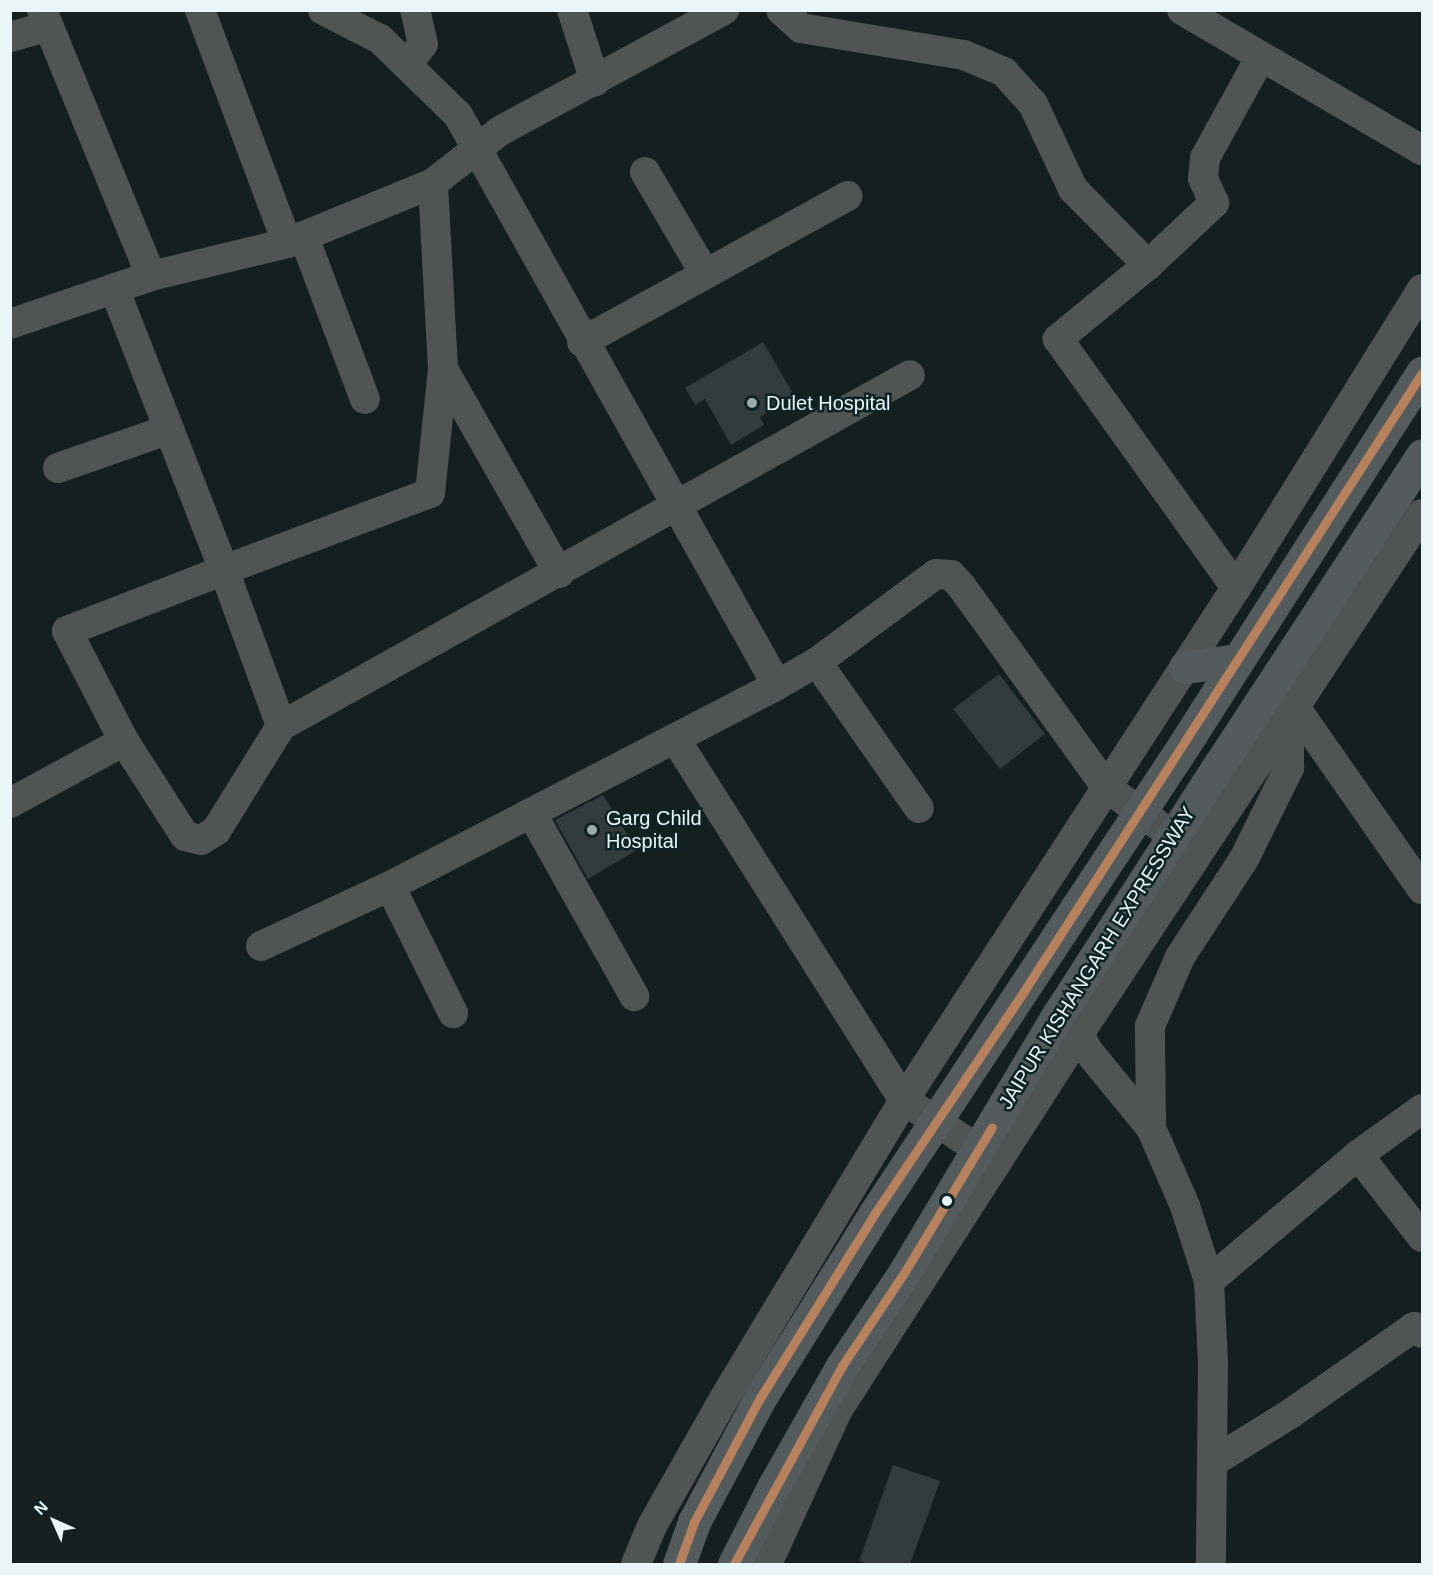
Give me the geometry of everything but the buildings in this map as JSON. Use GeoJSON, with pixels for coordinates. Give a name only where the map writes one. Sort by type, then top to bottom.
{"type":"FeatureCollection","features":[{"type":"Feature","properties":{"kind":"highway","name":"JAIPUR KISHANGARH EXPRESSWAY"},"geometry":{"type":"LineString","coordinates":[[679,1564],[694,1522],[766,1388],[875,1213],[1184,745],[1422,374]]}},
{"type":"Feature","properties":{"kind":"highway","name":"JAIPUR KISHANGARH EXPRESSWAY"},"geometry":{"type":"LineString","coordinates":[[734,1564],[842,1366],[904,1273],[1058,1015],[1422,455]]}},
{"type":"Feature","properties":{"kind":"highway"},"geometry":{"type":"LineString","coordinates":[[1185,667],[1238,660]]}},
{"type":"Feature","properties":{"kind":"street"},"geometry":{"type":"LineString","coordinates":[[200,10],[295,240],[364,399]]}},
{"type":"Feature","properties":{"kind":"street"},"geometry":{"type":"LineString","coordinates":[[323,10],[380,39],[458,115],[475,151],[582,342],[680,506],[777,685]]}},
{"type":"Feature","properties":{"kind":"street"},"geometry":{"type":"LineString","coordinates":[[407,65],[423,44],[415,10]]}},
{"type":"Feature","properties":{"kind":"street"},"geometry":{"type":"LineString","coordinates":[[572,10],[595,81]]}},
{"type":"Feature","properties":{"kind":"street"},"geometry":{"type":"LineString","coordinates":[[10,324],[150,276],[295,240],[433,183],[500,131],[724,10]]}},
{"type":"Feature","properties":{"kind":"street"},"geometry":{"type":"LineString","coordinates":[[781,10],[801,28],[964,55],[1004,72],[1033,104],[1073,189],[1148,265]]}},
{"type":"Feature","properties":{"kind":"street"},"geometry":{"type":"LineString","coordinates":[[1182,10],[1260,58],[1422,150]]}},
{"type":"Feature","properties":{"kind":"street"},"geometry":{"type":"LineString","coordinates":[[10,37],[45,18],[150,276]]}},
{"type":"Feature","properties":{"kind":"street"},"geometry":{"type":"LineString","coordinates":[[1236,588],[1058,339],[1148,265],[1214,203],[1203,178],[1205,158],[1260,58]]}},
{"type":"Feature","properties":{"kind":"street"},"geometry":{"type":"LineString","coordinates":[[645,172],[705,274]]}},
{"type":"Feature","properties":{"kind":"street"},"geometry":{"type":"LineString","coordinates":[[433,183],[443,369],[430,493],[67,632],[124,741],[185,836],[201,840],[216,831],[281,726],[560,573],[910,375]]}},
{"type":"Feature","properties":{"kind":"street"},"geometry":{"type":"LineString","coordinates":[[582,342],[848,196]]}},
{"type":"Feature","properties":{"kind":"street"},"geometry":{"type":"LineString","coordinates":[[114,288],[167,430],[224,570],[281,726]]}},
{"type":"Feature","properties":{"kind":"street"},"geometry":{"type":"LineString","coordinates":[[636,1564],[651,1526],[725,1397],[904,1100],[1236,588],[1422,289]]}},
{"type":"Feature","properties":{"kind":"street"},"geometry":{"type":"LineString","coordinates":[[443,369],[560,573]]}},
{"type":"Feature","properties":{"kind":"street"},"geometry":{"type":"LineString","coordinates":[[58,468],[167,430]]}},
{"type":"Feature","properties":{"kind":"street"},"geometry":{"type":"LineString","coordinates":[[767,1564],[837,1411],[1079,1034],[1422,514]]}},
{"type":"Feature","properties":{"kind":"street"},"geometry":{"type":"LineString","coordinates":[[261,946],[390,886],[676,740],[777,685],[817,662],[936,574],[951,575],[1106,787],[1197,854]]}},
{"type":"Feature","properties":{"kind":"street"},"geometry":{"type":"LineString","coordinates":[[817,662],[919,808]]}},
{"type":"Feature","properties":{"kind":"street"},"geometry":{"type":"LineString","coordinates":[[1274,681],[1279,697],[1275,713],[1287,717],[1422,889]]}},
{"type":"Feature","properties":{"kind":"street"},"geometry":{"type":"LineString","coordinates":[[1151,1128],[1150,1026],[1180,957],[1244,860],[1289,768],[1287,717]]}},
{"type":"Feature","properties":{"kind":"street"},"geometry":{"type":"LineString","coordinates":[[676,740],[904,1100],[997,1162]]}},
{"type":"Feature","properties":{"kind":"street"},"geometry":{"type":"LineString","coordinates":[[10,803],[124,741]]}},
{"type":"Feature","properties":{"kind":"street"},"geometry":{"type":"LineString","coordinates":[[532,814],[634,996]]}},
{"type":"Feature","properties":{"kind":"street"},"geometry":{"type":"LineString","coordinates":[[390,886],[453,1013]]}},
{"type":"Feature","properties":{"kind":"street"},"geometry":{"type":"LineString","coordinates":[[1079,1034],[1088,1051],[1151,1128],[1185,1206],[1209,1281],[1211,1564]]}},
{"type":"Feature","properties":{"kind":"street"},"geometry":{"type":"LineString","coordinates":[[1209,1281],[1358,1155],[1422,1109]]}},
{"type":"Feature","properties":{"kind":"street"},"geometry":{"type":"LineString","coordinates":[[1358,1155],[1422,1237]]}},
{"type":"Feature","properties":{"kind":"street"},"geometry":{"type":"LineString","coordinates":[[1212,1462],[1293,1412],[1414,1327],[1422,1333]]}},
{"type":"Feature","properties":{"kind":"transit line"},"geometry":{"type":"LineString","coordinates":[[679,1564],[694,1522],[760,1398],[875,1213],[1024,991],[1422,373]]}},
{"type":"Feature","properties":{"kind":"transit line"},"geometry":{"type":"LineString","coordinates":[[734,1564],[842,1366],[904,1273],[992,1127]]}},
{"type":"Feature","properties":{"kind":"place","name":"Dulet Hospital"},"geometry":{"type":"Point","coordinates":[752,403]}},
{"type":"Feature","properties":{"kind":"place","name":"Garg Child Hospital"},"geometry":{"type":"Point","coordinates":[592,830]}}]}
